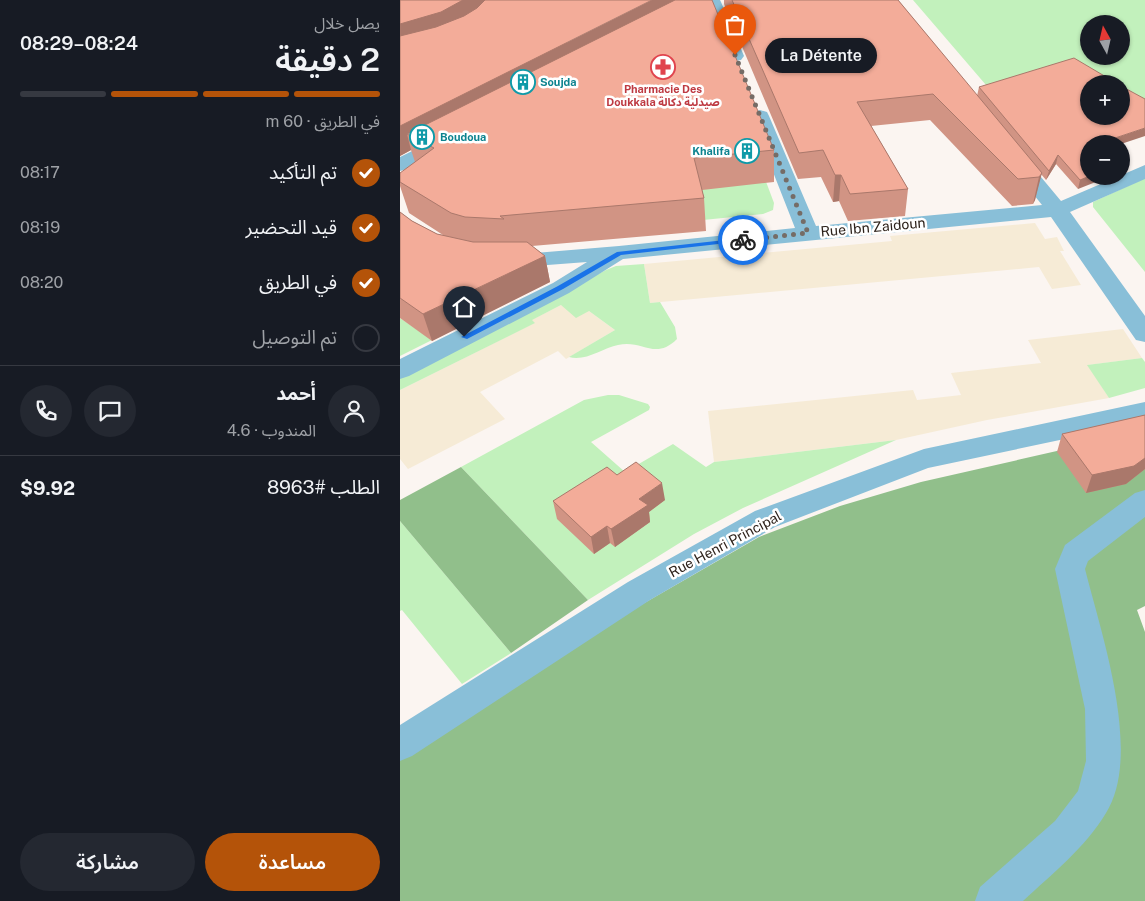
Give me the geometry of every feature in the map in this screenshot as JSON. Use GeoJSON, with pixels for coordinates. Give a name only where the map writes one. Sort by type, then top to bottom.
{"type":"FeatureCollection","features":[{"type":"Feature","properties":{"kind":"street"},"geometry":{"type":"LineString","coordinates":[[696,11],[715,1],[744,76]]}},
{"type":"Feature","properties":{"kind":"street"},"geometry":{"type":"LineString","coordinates":[[755,103],[808,233]]}},
{"type":"Feature","properties":{"kind":"street"},"geometry":{"type":"LineString","coordinates":[[400,165],[460,134]]}},
{"type":"Feature","properties":{"kind":"street"},"geometry":{"type":"LineString","coordinates":[[1001,140],[1057,210],[1145,334]]}},
{"type":"Feature","properties":{"kind":"street","name":"Rue Ibn Zaidoun"},"geometry":{"type":"LineString","coordinates":[[482,260],[522,261],[619,253],[1057,210],[1145,171]]}},
{"type":"Feature","properties":{"kind":"street"},"geometry":{"type":"LineString","coordinates":[[400,370],[561,288],[619,253]]}},
{"type":"Feature","properties":{"kind":"street","name":"Rue Henri Principal"},"geometry":{"type":"LineString","coordinates":[[400,744],[639,591],[765,519],[924,459],[1145,412]]}},
{"type":"Feature","properties":{"kind":"street"},"geometry":{"type":"LineString","coordinates":[[994,901],[1068,834],[1094,800],[1104,760],[1102,708],[1070,569],[1076,554],[1145,501]]}},
{"type":"Feature","properties":{"kind":"shaded area"},"geometry":{"type":"Polygon","coordinates":[[[1035,223],[1045,239],[1057,237],[1064,251],[1060,251],[1081,285],[1052,289],[1039,267],[650,303],[644,264],[892,241],[890,236],[1035,223]]]}},
{"type":"Feature","properties":{"kind":"shaded area"},"geometry":{"type":"Polygon","coordinates":[[[561,305],[589,311],[615,330],[566,359],[558,351],[480,392],[505,419],[408,469],[400,459],[400,390],[534,323],[531,320],[561,305]]]}},
{"type":"Feature","properties":{"kind":"shaded area"},"geometry":{"type":"Polygon","coordinates":[[[1123,329],[1142,358],[1088,365],[1109,398],[987,420],[896,440],[714,462],[708,411],[913,390],[917,400],[961,395],[951,373],[1041,363],[1028,340],[1123,329]]]}},
{"type":"Feature","properties":{"kind":"green space"},"geometry":{"type":"Polygon","coordinates":[[[913,0],[1145,0],[1145,110],[1130,101],[1130,75],[1087,75],[1074,67],[992,92],[913,0]]]}},
{"type":"Feature","properties":{"kind":"green space"},"geometry":{"type":"Polygon","coordinates":[[[762,171],[774,203],[773,210],[763,214],[703,220],[693,178],[762,171]]]}},
{"type":"Feature","properties":{"kind":"green space"},"geometry":{"type":"Polygon","coordinates":[[[1145,178],[1145,272],[1093,207],[1093,202],[1145,178]]]}},
{"type":"Feature","properties":{"kind":"green space"},"geometry":{"type":"Polygon","coordinates":[[[644,264],[650,303],[660,302],[675,327],[677,339],[669,345],[655,349],[627,344],[618,345],[581,358],[569,357],[615,330],[589,311],[576,318],[561,305],[532,320],[535,323],[400,390],[400,377],[606,270],[616,266],[644,264]]]}},
{"type":"Feature","properties":{"kind":"green space"},"geometry":{"type":"Polygon","coordinates":[[[400,318],[432,340],[400,356],[400,318]]]}},
{"type":"Feature","properties":{"kind":"green space"},"geometry":{"type":"Polygon","coordinates":[[[1142,358],[1145,362],[1145,388],[1109,398],[1087,365],[1142,358]]]}},
{"type":"Feature","properties":{"kind":"green space"},"geometry":{"type":"Polygon","coordinates":[[[608,395],[619,395],[648,404],[650,407],[649,410],[591,442],[625,472],[673,444],[706,467],[714,462],[896,440],[743,508],[694,534],[588,600],[461,467],[584,400],[608,395]]]}},
{"type":"Feature","properties":{"kind":"green space"},"geometry":{"type":"Polygon","coordinates":[[[1145,431],[1145,606],[1137,610],[1145,632],[1145,901],[400,901],[400,760],[620,617],[759,537],[840,506],[921,482],[1145,431]]]}},
{"type":"Feature","properties":{"kind":"green space"},"geometry":{"type":"Polygon","coordinates":[[[461,467],[588,600],[511,653],[400,521],[400,500],[461,467]]]}},
{"type":"Feature","properties":{"kind":"green space"},"geometry":{"type":"Polygon","coordinates":[[[400,521],[511,653],[462,684],[402,610],[400,611],[400,521]]]}},
{"type":"Feature","properties":{"kind":"building"},"geometry":{"type":"Polygon","coordinates":[[[400,0],[463,0],[441,12],[400,24],[400,0]]]}},
{"type":"Feature","properties":{"kind":"building"},"geometry":{"type":"Polygon","coordinates":[[[485,0],[652,0],[400,126],[400,36],[436,27],[464,16],[477,8],[485,0]]]}},
{"type":"Feature","properties":{"kind":"building"},"geometry":{"type":"Polygon","coordinates":[[[675,0],[712,0],[774,150],[694,158],[704,198],[500,216],[504,219],[465,217],[451,213],[400,182],[400,173],[434,148],[407,134],[675,0]]]}},
{"type":"Feature","properties":{"kind":"building"},"geometry":{"type":"Polygon","coordinates":[[[732,0],[898,0],[1042,173],[1039,177],[1018,179],[933,94],[857,102],[908,189],[850,194],[841,175],[835,175],[823,150],[799,153],[732,0]]]}},
{"type":"Feature","properties":{"kind":"building"},"geometry":{"type":"Polygon","coordinates":[[[1074,58],[1080,62],[1080,65],[1086,65],[1103,75],[1080,75],[1080,125],[1130,125],[1130,91],[1145,99],[1145,128],[1124,135],[1080,135],[1080,180],[1058,155],[1049,171],[979,87],[1074,58]]]}},
{"type":"Feature","properties":{"kind":"building"},"geometry":{"type":"Polygon","coordinates":[[[400,212],[412,221],[437,234],[473,242],[527,242],[545,256],[423,314],[400,298],[400,212]]]}},
{"type":"Feature","properties":{"kind":"building"},"geometry":{"type":"Polygon","coordinates":[[[1145,415],[1145,458],[1134,466],[1092,475],[1062,434],[1145,415]]]}},
{"type":"Feature","properties":{"kind":"building"},"geometry":{"type":"Polygon","coordinates":[[[636,462],[662,483],[639,499],[648,505],[611,529],[607,526],[591,537],[553,501],[607,467],[617,475],[636,462]]]}},
{"type":"Feature","properties":{"kind":"way so far"},"geometry":{"type":"LineString","coordinates":[[735,55],[808,233],[743,240]]}},
{"type":"Feature","properties":{"kind":"place","name":"La Détente"},"geometry":{"type":"Point","coordinates":[735,55]}},
{"type":"Feature","properties":{"kind":"place","name":"Pharmacie Des Doukkala صيدلية دكالة"},"geometry":{"type":"Point","coordinates":[663,67]}},
{"type":"Feature","properties":{"kind":"place","name":"Soujda"},"geometry":{"type":"Point","coordinates":[523,82]}},
{"type":"Feature","properties":{"kind":"place","name":"Boudoua"},"geometry":{"type":"Point","coordinates":[422,137]}},
{"type":"Feature","properties":{"kind":"place","name":"Khalifa"},"geometry":{"type":"Point","coordinates":[747,151]}},
{"type":"Feature","properties":{"kind":"route"},"geometry":{"type":"LineString","coordinates":[[464,337],[561,288],[619,253],[743,240]]}}]}
